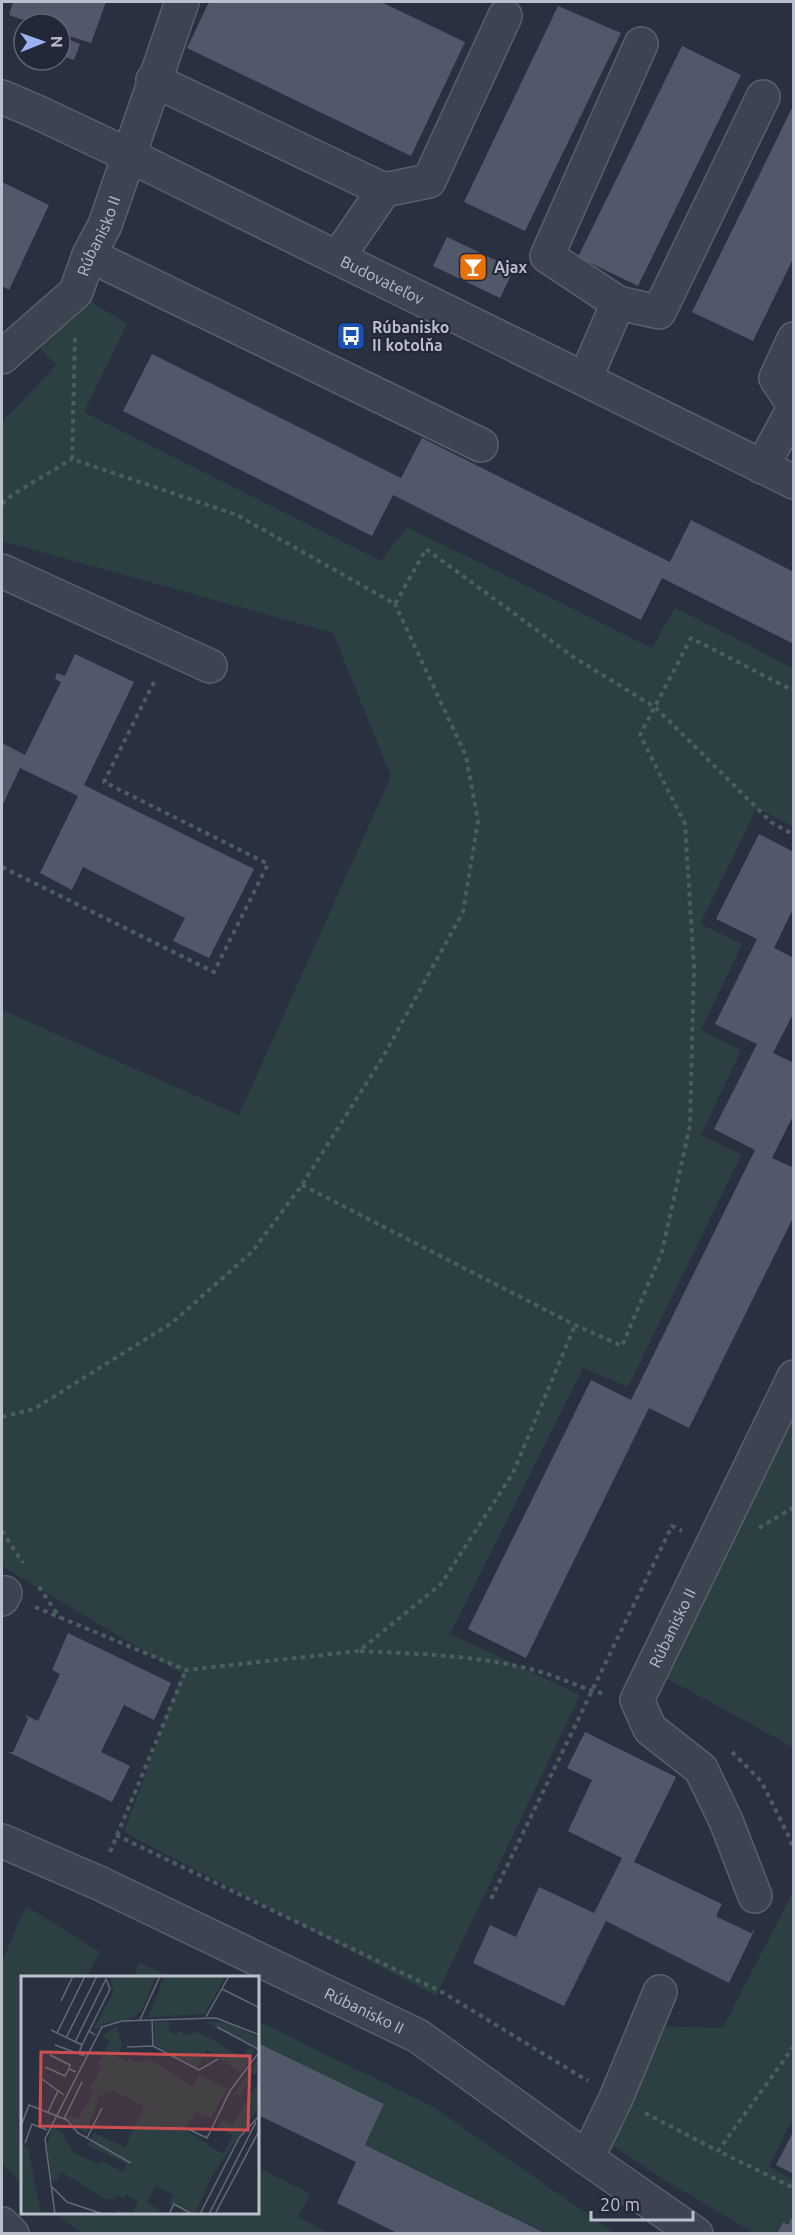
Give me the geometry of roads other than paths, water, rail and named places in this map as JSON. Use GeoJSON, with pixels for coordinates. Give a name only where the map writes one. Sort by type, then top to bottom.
{"type":"FeatureCollection","features":[{"type":"Feature","properties":{"kind":"street","name":"Rúbanisko II"},"geometry":{"type":"LineString","coordinates":[[2,357],[76,292],[89,255],[105,225],[153,80],[182,2]]}},
{"type":"Feature","properties":{"kind":"street"},"geometry":{"type":"LineString","coordinates":[[153,80],[384,190],[429,181],[505,16]]}},
{"type":"Feature","properties":{"kind":"street"},"geometry":{"type":"LineString","coordinates":[[641,44],[547,256],[618,303],[659,312],[763,97]]}},
{"type":"Feature","properties":{"kind":"street","name":"Budovateľov"},"geometry":{"type":"LineString","coordinates":[[2,97],[128,155],[338,257],[794,482]]}},
{"type":"Feature","properties":{"kind":"street"},"geometry":{"type":"LineString","coordinates":[[338,257],[384,190]]}},
{"type":"Feature","properties":{"kind":"street"},"geometry":{"type":"LineString","coordinates":[[89,255],[481,445]]}},
{"type":"Feature","properties":{"kind":"street"},"geometry":{"type":"LineString","coordinates":[[585,379],[618,303]]}},
{"type":"Feature","properties":{"kind":"street"},"geometry":{"type":"LineString","coordinates":[[762,467],[794,406],[776,378],[794,339]]}},
{"type":"Feature","properties":{"kind":"street"},"geometry":{"type":"LineString","coordinates":[[2,571],[210,666]]}},
{"type":"Feature","properties":{"kind":"street","name":"Rúbanisko II"},"geometry":{"type":"LineString","coordinates":[[756,1896],[726,1821],[701,1769],[650,1729],[637,1700],[794,1377]]}},
{"type":"Feature","properties":{"kind":"street","name":"Rúbanisko II"},"geometry":{"type":"LineString","coordinates":[[2,1841],[99,1883],[418,2036],[696,2234]]}},
{"type":"Feature","properties":{"kind":"street"},"geometry":{"type":"LineString","coordinates":[[587,2158],[616,2098],[660,1992]]}},
{"type":"Feature","properties":{"kind":"street"},"geometry":{"type":"LineString","coordinates":[[2,2223],[12,2234]]}},
{"type":"Feature","properties":{"kind":"place","name":"Ajax"},"geometry":{"type":"Point","coordinates":[473,267]}},
{"type":"Feature","properties":{"kind":"place","name":"Rúbanisko II kotolňa"},"geometry":{"type":"Point","coordinates":[351,336]}}]}
